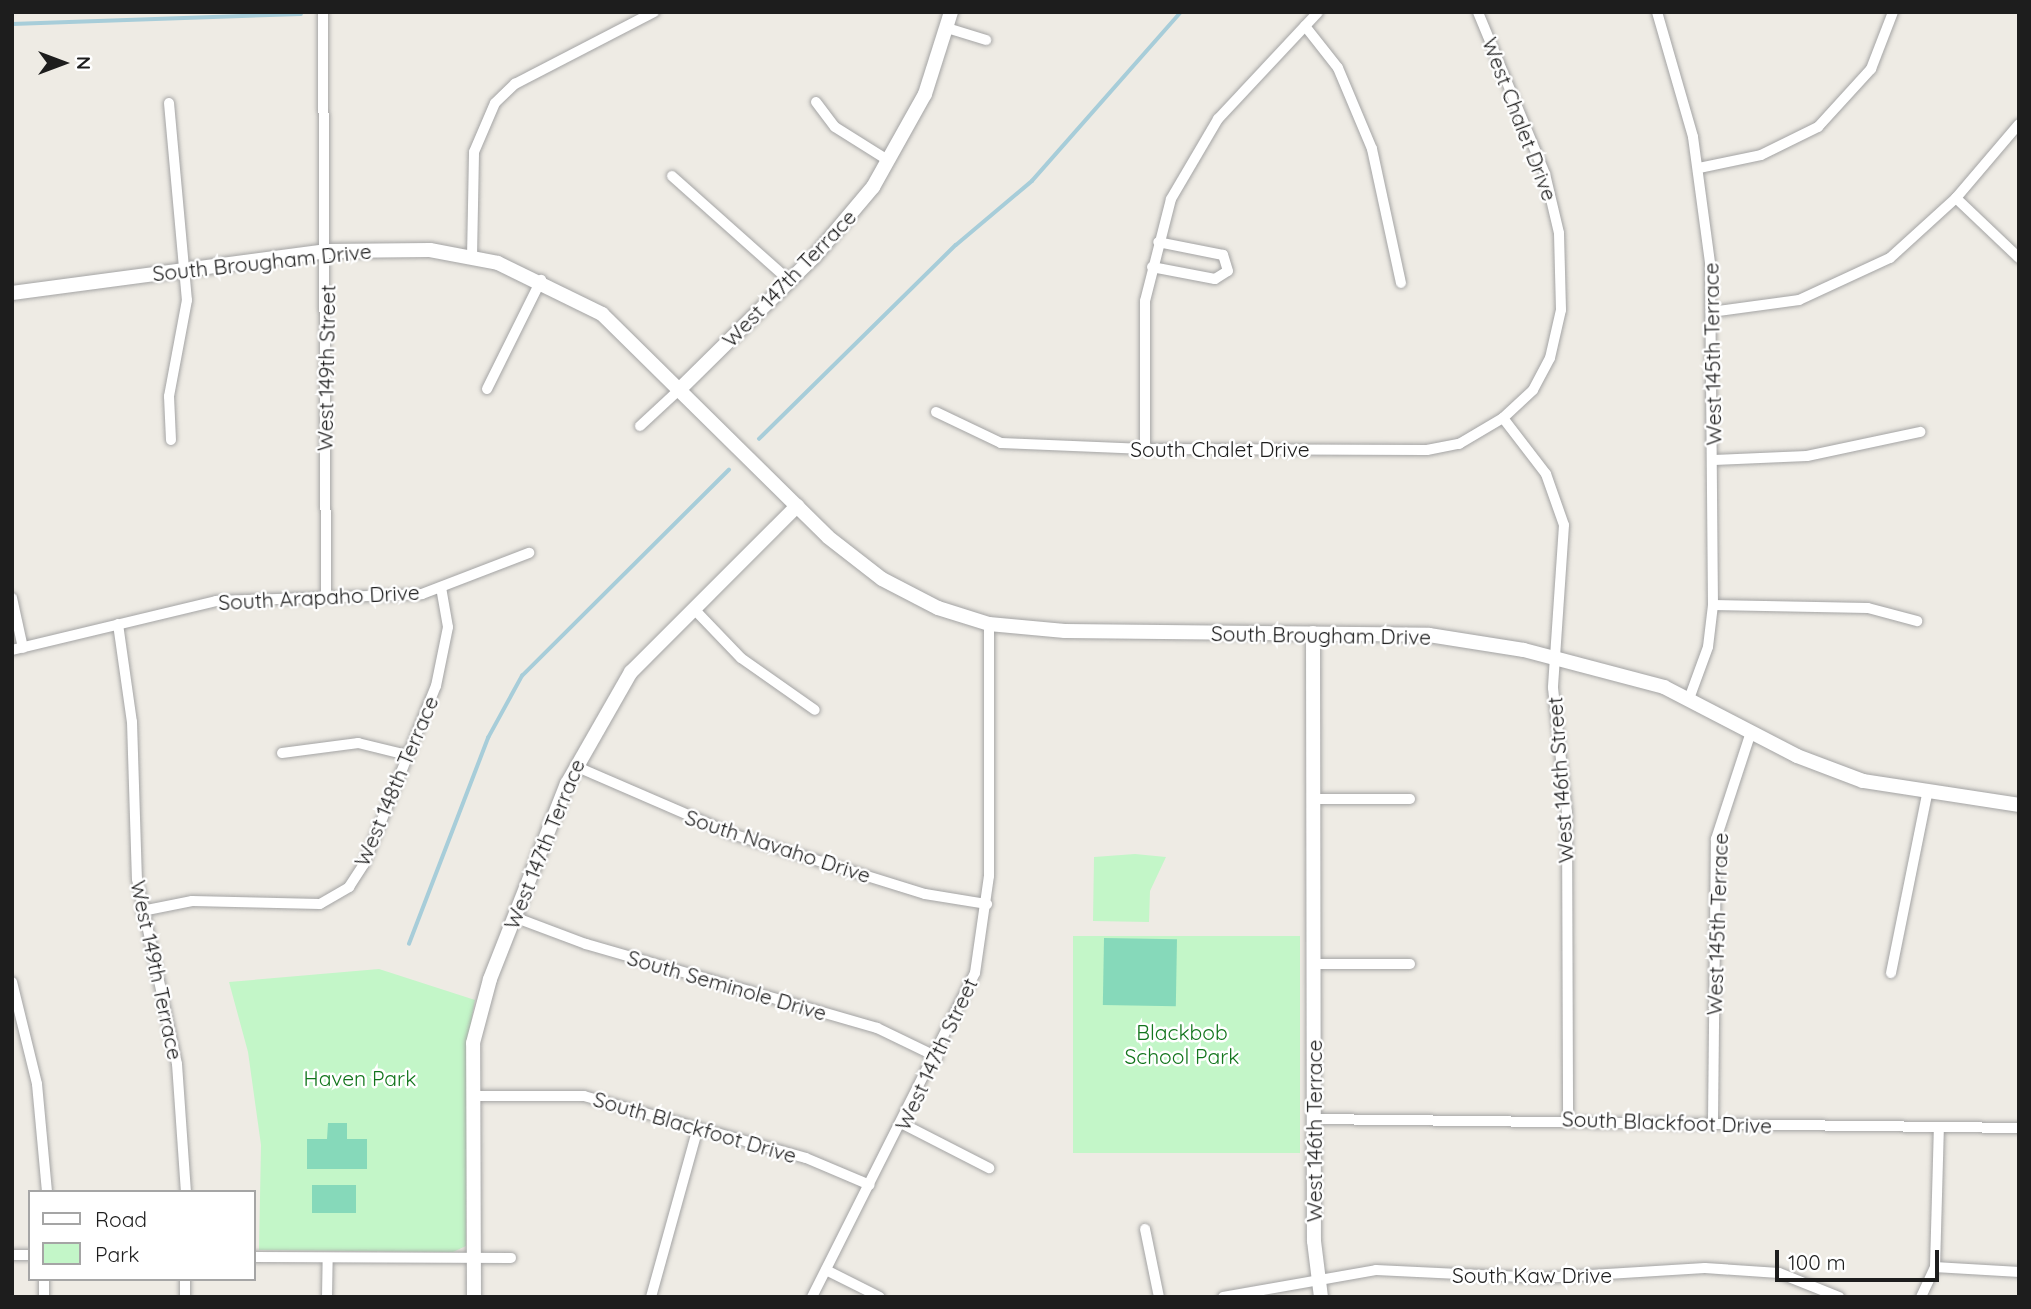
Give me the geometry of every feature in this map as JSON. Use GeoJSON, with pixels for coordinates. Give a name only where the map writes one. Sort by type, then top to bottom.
{"type":"FeatureCollection","features":[{"type":"Feature","properties":{"kind":"street","name":"West 149th Street"},"geometry":{"type":"LineString","coordinates":[[323,12],[327,251],[321,411],[326,597]]}},
{"type":"Feature","properties":{"kind":"street"},"geometry":{"type":"LineString","coordinates":[[472,258],[474,152],[495,103],[515,84],[654,12]]}},
{"type":"Feature","properties":{"kind":"street","name":"West 147th Terrace"},"geometry":{"type":"LineString","coordinates":[[681,387],[790,281],[859,206],[889,161],[925,94],[951,12]]}},
{"type":"Feature","properties":{"kind":"street"},"geometry":{"type":"LineString","coordinates":[[1145,449],[1144,324],[1158,242],[1197,148],[1318,12]]}},
{"type":"Feature","properties":{"kind":"street","name":"West Chalet Drive"},"geometry":{"type":"LineString","coordinates":[[1478,12],[1545,174],[1559,243],[1561,310],[1550,358],[1533,390],[1503,418]]}},
{"type":"Feature","properties":{"kind":"street","name":"West 145th Terrace"},"geometry":{"type":"LineString","coordinates":[[1657,12],[1699,168],[1711,312],[1713,604],[1708,647],[1689,699]]}},
{"type":"Feature","properties":{"kind":"street"},"geometry":{"type":"LineString","coordinates":[[1699,168],[1771,152],[1818,127],[1871,69],[1893,12]]}},
{"type":"Feature","properties":{"kind":"street"},"geometry":{"type":"LineString","coordinates":[[1305,26],[1338,68],[1371,149],[1401,284]]}},
{"type":"Feature","properties":{"kind":"street"},"geometry":{"type":"LineString","coordinates":[[947,29],[986,40]]}},
{"type":"Feature","properties":{"kind":"street"},"geometry":{"type":"LineString","coordinates":[[816,102],[835,127],[889,161]]}},
{"type":"Feature","properties":{"kind":"street"},"geometry":{"type":"LineString","coordinates":[[169,103],[184,269],[184,332],[169,396],[171,440]]}},
{"type":"Feature","properties":{"kind":"street"},"geometry":{"type":"LineString","coordinates":[[1711,312],[1799,300],[1851,280],[1917,237],[1956,198],[2019,124]]}},
{"type":"Feature","properties":{"kind":"street"},"geometry":{"type":"LineString","coordinates":[[672,176],[790,281]]}},
{"type":"Feature","properties":{"kind":"street"},"geometry":{"type":"LineString","coordinates":[[1956,198],[2019,258]]}},
{"type":"Feature","properties":{"kind":"street"},"geometry":{"type":"LineString","coordinates":[[1152,267],[1215,279],[1228,271],[1223,255],[1158,242]]}},
{"type":"Feature","properties":{"kind":"street","name":"South Brougham Drive"},"geometry":{"type":"LineString","coordinates":[[12,293],[327,251],[407,248],[472,258],[541,280],[602,314],[681,387],[797,506],[882,579],[989,624],[1429,635],[1556,656],[1689,699],[1832,770],[1927,794],[2019,805]]}},
{"type":"Feature","properties":{"kind":"street"},"geometry":{"type":"LineString","coordinates":[[487,388],[541,280]]}},
{"type":"Feature","properties":{"kind":"street"},"geometry":{"type":"LineString","coordinates":[[640,426],[681,387]]}},
{"type":"Feature","properties":{"kind":"street","name":"South Chalet Drive"},"geometry":{"type":"LineString","coordinates":[[936,412],[1001,443],[1145,449],[1427,450],[1459,444],[1503,418]]}},
{"type":"Feature","properties":{"kind":"street","name":"West 146th Street"},"geometry":{"type":"LineString","coordinates":[[1503,418],[1559,503],[1565,544],[1556,656],[1554,724],[1567,812],[1567,1119]]}},
{"type":"Feature","properties":{"kind":"street"},"geometry":{"type":"LineString","coordinates":[[1714,460],[1807,456],[1920,432]]}},
{"type":"Feature","properties":{"kind":"street","name":"West 147th Terrace"},"geometry":{"type":"LineString","coordinates":[[474,1297],[472,1096],[481,1004],[575,766],[631,672],[797,506]]}},
{"type":"Feature","properties":{"kind":"street","name":"South Arapaho Drive"},"geometry":{"type":"LineString","coordinates":[[12,598],[18,649],[216,601],[386,598],[441,588],[528,553]]}},
{"type":"Feature","properties":{"kind":"street","name":"West 148th Terrace"},"geometry":{"type":"LineString","coordinates":[[142,911],[192,901],[320,904],[334,897],[364,864],[446,649],[441,588]]}},
{"type":"Feature","properties":{"kind":"street"},"geometry":{"type":"LineString","coordinates":[[1713,604],[1868,608],[1917,621]]}},
{"type":"Feature","properties":{"kind":"street"},"geometry":{"type":"LineString","coordinates":[[693,608],[741,658],[815,710]]}},
{"type":"Feature","properties":{"kind":"street","name":"West 149th Terrace"},"geometry":{"type":"LineString","coordinates":[[118,624],[128,670],[131,805],[142,911],[177,1064],[186,1190]]}},
{"type":"Feature","properties":{"kind":"street","name":"West 147th Street"},"geometry":{"type":"LineString","coordinates":[[812,1297],[937,1057],[975,973],[987,904],[989,624]]}},
{"type":"Feature","properties":{"kind":"street","name":"West 146th Terrace"},"geometry":{"type":"LineString","coordinates":[[1313,633],[1314,1119],[1318,1277],[1321,1297]]}},
{"type":"Feature","properties":{"kind":"street","name":"West 145th Terrace"},"geometry":{"type":"LineString","coordinates":[[1713,1122],[1716,839],[1751,732]]}},
{"type":"Feature","properties":{"kind":"street"},"geometry":{"type":"LineString","coordinates":[[282,753],[358,743],[407,755]]}},
{"type":"Feature","properties":{"kind":"street","name":"South Navaho Drive"},"geometry":{"type":"LineString","coordinates":[[575,766],[732,834],[925,894],[987,904]]}},
{"type":"Feature","properties":{"kind":"street"},"geometry":{"type":"LineString","coordinates":[[1891,973],[1927,794]]}},
{"type":"Feature","properties":{"kind":"street"},"geometry":{"type":"LineString","coordinates":[[1313,799],[1410,799]]}},
{"type":"Feature","properties":{"kind":"street","name":"South Seminole Drive"},"geometry":{"type":"LineString","coordinates":[[514,916],[877,1028],[937,1057]]}},
{"type":"Feature","properties":{"kind":"street"},"geometry":{"type":"LineString","coordinates":[[1314,964],[1410,964]]}},
{"type":"Feature","properties":{"kind":"street"},"geometry":{"type":"LineString","coordinates":[[12,982],[39,1096],[47,1190]]}},
{"type":"Feature","properties":{"kind":"street","name":"South Blackfoot Drive"},"geometry":{"type":"LineString","coordinates":[[472,1096],[584,1096],[806,1158],[870,1185]]}},
{"type":"Feature","properties":{"kind":"street","name":"South Blackfoot Drive"},"geometry":{"type":"LineString","coordinates":[[1314,1119],[1567,1119],[2019,1128]]}},
{"type":"Feature","properties":{"kind":"street"},"geometry":{"type":"LineString","coordinates":[[903,1124],[989,1168]]}},
{"type":"Feature","properties":{"kind":"street"},"geometry":{"type":"LineString","coordinates":[[651,1297],[698,1127]]}},
{"type":"Feature","properties":{"kind":"street"},"geometry":{"type":"LineString","coordinates":[[1922,1297],[1935,1267],[1939,1127]]}},
{"type":"Feature","properties":{"kind":"street"},"geometry":{"type":"LineString","coordinates":[[1145,1229],[1159,1297]]}},
{"type":"Feature","properties":{"kind":"street"},"geometry":{"type":"LineString","coordinates":[[256,1257],[511,1258]]}},
{"type":"Feature","properties":{"kind":"street"},"geometry":{"type":"LineString","coordinates":[[327,1297],[328,1258]]}},
{"type":"Feature","properties":{"kind":"street"},"geometry":{"type":"LineString","coordinates":[[1935,1267],[2019,1272]]}},
{"type":"Feature","properties":{"kind":"street","name":"South Kaw Drive"},"geometry":{"type":"LineString","coordinates":[[1223,1297],[1318,1277],[1376,1269],[1542,1279],[1704,1268],[1779,1273],[1839,1297]]}},
{"type":"Feature","properties":{"kind":"street"},"geometry":{"type":"LineString","coordinates":[[826,1270],[880,1297]]}},
{"type":"Feature","properties":{"kind":"green space"},"geometry":{"type":"Polygon","coordinates":[[[1135,854],[1166,857],[1150,891],[1149,922],[1093,921],[1094,857],[1135,854]]]}},
{"type":"Feature","properties":{"kind":"green space","name":"Blackbob School Park"},"geometry":{"type":"Polygon","coordinates":[[[1073,936],[1300,936],[1300,1153],[1073,1153],[1073,936]]]}},
{"type":"Feature","properties":{"kind":"green space"},"geometry":{"type":"Polygon","coordinates":[[[1104,938],[1177,939],[1176,1006],[1103,1005],[1104,938]]]}},
{"type":"Feature","properties":{"kind":"green space","name":"Haven Park"},"geometry":{"type":"Polygon","coordinates":[[[379,969],[475,1000],[468,1040],[466,1246],[453,1252],[259,1250],[261,1145],[248,1052],[229,982],[379,969]]]}},
{"type":"Feature","properties":{"kind":"green space"},"geometry":{"type":"Polygon","coordinates":[[[328,1123],[347,1123],[347,1139],[367,1139],[367,1169],[307,1169],[307,1139],[327,1139],[328,1123]]]}},
{"type":"Feature","properties":{"kind":"green space"},"geometry":{"type":"Polygon","coordinates":[[[312,1185],[356,1185],[356,1213],[312,1213],[312,1185]]]}},
{"type":"Feature","properties":{"kind":"waterway"},"geometry":{"type":"LineString","coordinates":[[759,439],[956,245],[1032,181],[1181,12]]}},
{"type":"Feature","properties":{"kind":"waterway"},"geometry":{"type":"LineString","coordinates":[[12,24],[301,14]]}},
{"type":"Feature","properties":{"kind":"waterway"},"geometry":{"type":"LineString","coordinates":[[409,944],[488,738],[522,676],[729,470]]}}]}
